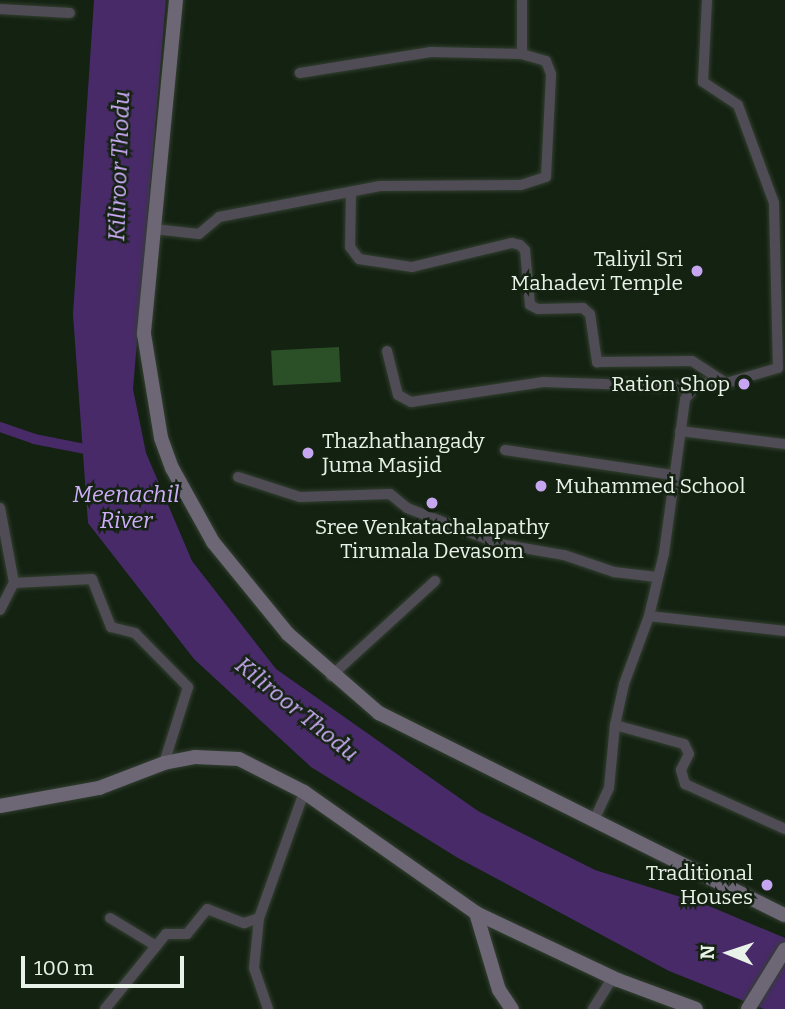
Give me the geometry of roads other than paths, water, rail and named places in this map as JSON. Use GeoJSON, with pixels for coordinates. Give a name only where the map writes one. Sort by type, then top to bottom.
{"type":"FeatureCollection","features":[{"type":"Feature","properties":{"kind":"main road"},"geometry":{"type":"LineString","coordinates":[[176,0],[154,229],[146,360],[161,438],[172,468],[213,542],[288,634],[331,676],[379,713],[596,818],[785,915]]}},
{"type":"Feature","properties":{"kind":"main road"},"geometry":{"type":"LineString","coordinates":[[0,806],[99,788],[164,763],[207,756],[239,759],[304,792],[476,913],[613,977],[696,1009]]}},
{"type":"Feature","properties":{"kind":"main road"},"geometry":{"type":"LineString","coordinates":[[476,913],[499,990],[512,1009]]}},
{"type":"Feature","properties":{"kind":"main road"},"geometry":{"type":"LineString","coordinates":[[748,1009],[785,949]]}},
{"type":"Feature","properties":{"kind":"street"},"geometry":{"type":"LineString","coordinates":[[522,54],[523,0]]}},
{"type":"Feature","properties":{"kind":"street"},"geometry":{"type":"LineString","coordinates":[[387,351],[398,395],[411,402],[543,382],[692,387],[726,383],[781,368],[774,203],[738,105],[703,82],[708,0]]}},
{"type":"Feature","properties":{"kind":"street"},"geometry":{"type":"LineString","coordinates":[[0,9],[70,13]]}},
{"type":"Feature","properties":{"kind":"street"},"geometry":{"type":"LineString","coordinates":[[154,229],[199,233],[219,218],[380,186],[521,185],[546,177],[551,74],[546,61],[522,54],[432,52],[299,73]]}},
{"type":"Feature","properties":{"kind":"street"},"geometry":{"type":"LineString","coordinates":[[351,192],[350,247],[359,259],[412,267],[512,243],[525,250],[530,305],[538,309],[583,308],[590,314],[597,362],[692,361],[726,383]]}},
{"type":"Feature","properties":{"kind":"street"},"geometry":{"type":"LineString","coordinates":[[596,818],[609,788],[615,725],[649,616],[664,553],[680,431],[692,387]]}},
{"type":"Feature","properties":{"kind":"street"},"geometry":{"type":"LineString","coordinates":[[680,431],[785,444]]}},
{"type":"Feature","properties":{"kind":"street"},"geometry":{"type":"LineString","coordinates":[[505,450],[673,475]]}},
{"type":"Feature","properties":{"kind":"street"},"geometry":{"type":"LineString","coordinates":[[238,477],[300,497],[390,494],[407,508],[500,544],[564,555],[614,572],[657,577]]}},
{"type":"Feature","properties":{"kind":"street"},"geometry":{"type":"LineString","coordinates":[[0,508],[14,583],[0,610]]}},
{"type":"Feature","properties":{"kind":"street"},"geometry":{"type":"LineString","coordinates":[[14,583],[92,579],[111,627],[135,633],[188,687],[164,763]]}},
{"type":"Feature","properties":{"kind":"street"},"geometry":{"type":"LineString","coordinates":[[331,676],[435,581]]}},
{"type":"Feature","properties":{"kind":"street"},"geometry":{"type":"LineString","coordinates":[[649,616],[785,631]]}},
{"type":"Feature","properties":{"kind":"street"},"geometry":{"type":"LineString","coordinates":[[615,725],[684,744],[690,754],[681,770],[685,784],[785,829]]}},
{"type":"Feature","properties":{"kind":"street"},"geometry":{"type":"LineString","coordinates":[[268,1009],[254,968],[259,918],[304,792]]}},
{"type":"Feature","properties":{"kind":"street"},"geometry":{"type":"LineString","coordinates":[[105,1009],[166,934],[187,934],[207,909],[244,923],[259,918]]}},
{"type":"Feature","properties":{"kind":"street"},"geometry":{"type":"LineString","coordinates":[[110,918],[156,946]]}},
{"type":"Feature","properties":{"kind":"street"},"geometry":{"type":"LineString","coordinates":[[593,1009],[613,977]]}},
{"type":"Feature","properties":{"kind":"water","name":"Meenachil River"},"geometry":{"type":"Polygon","coordinates":[[[94,0],[166,0],[133,389],[146,453],[192,561],[276,669],[478,811],[595,870],[709,906],[785,938],[785,1009],[764,1009],[669,971],[458,858],[311,767],[194,659],[88,523],[73,314],[94,0]]]}},
{"type":"Feature","properties":{"kind":"waterway"},"geometry":{"type":"LineString","coordinates":[[0,427],[34,439],[95,451]]}},
{"type":"Feature","properties":{"kind":"place","name":"Taliyil Sri Mahadevi Temple"},"geometry":{"type":"Point","coordinates":[697,271]}},
{"type":"Feature","properties":{"kind":"place","name":"Ration Shop"},"geometry":{"type":"Point","coordinates":[744,384]}},
{"type":"Feature","properties":{"kind":"place","name":"Thazhathangady Juma Masjid"},"geometry":{"type":"Point","coordinates":[308,453]}},
{"type":"Feature","properties":{"kind":"place","name":"Muhammed School"},"geometry":{"type":"Point","coordinates":[541,486]}},
{"type":"Feature","properties":{"kind":"place","name":"Sree Venkatachalapathy Tirumala Devasom"},"geometry":{"type":"Point","coordinates":[432,503]}},
{"type":"Feature","properties":{"kind":"place","name":"Traditional Houses"},"geometry":{"type":"Point","coordinates":[767,885]}},
{"type":"Feature","properties":{"kind":"water label","name":"Kiliroor Thodu"},"geometry":{"type":"Point","coordinates":[119,166]}},
{"type":"Feature","properties":{"kind":"water label","name":"Kiliroor Thodu"},"geometry":{"type":"Point","coordinates":[297,709]}}]}
